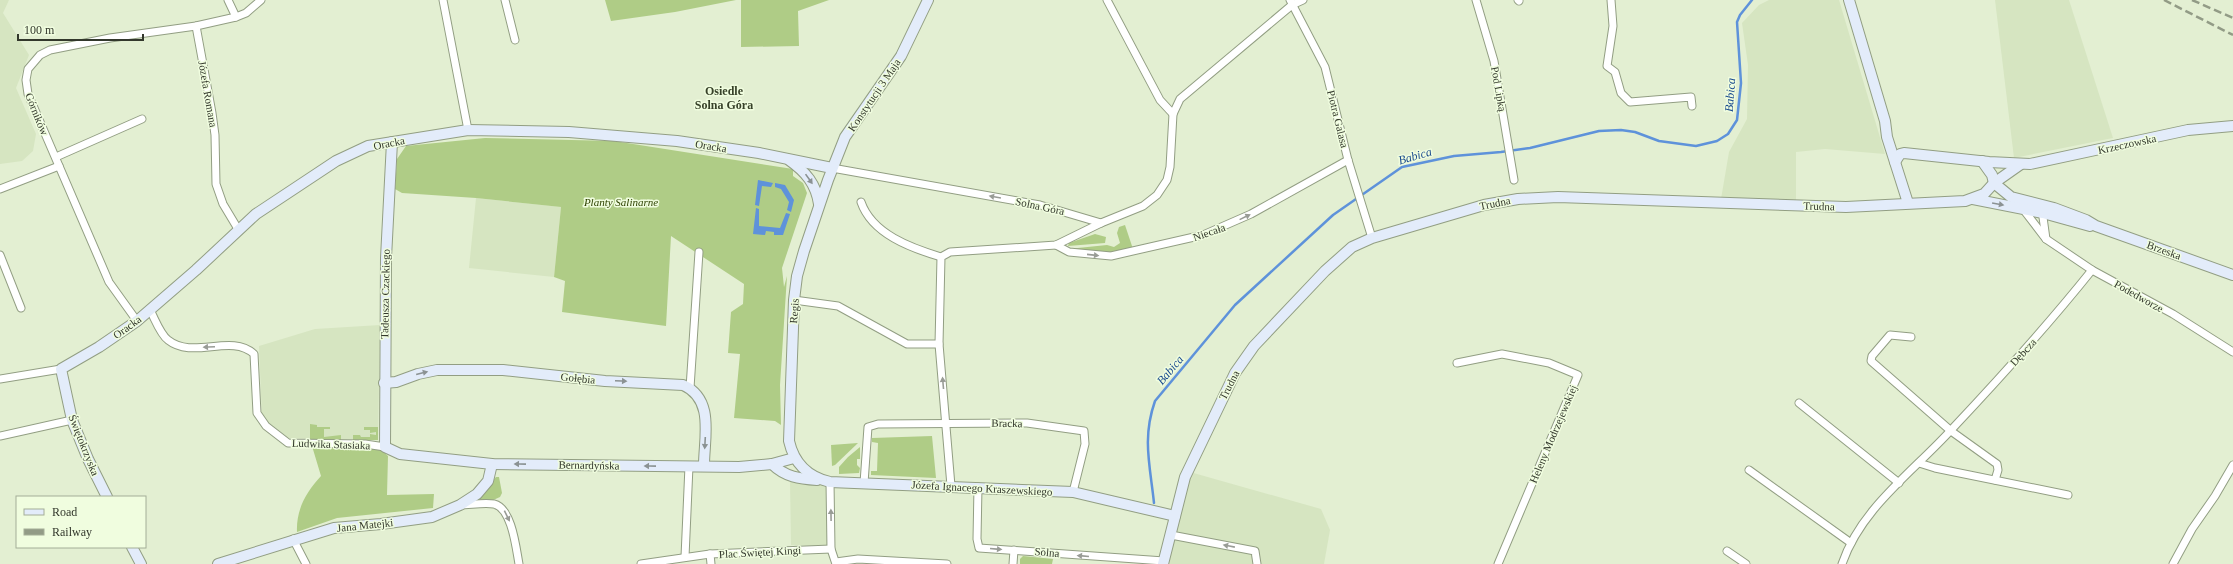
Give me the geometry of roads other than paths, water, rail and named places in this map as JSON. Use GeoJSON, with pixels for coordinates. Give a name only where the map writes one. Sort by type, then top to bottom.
{"type":"FeatureCollection","features":[{"type":"Feature","properties":{"kind":"street"},"geometry":{"type":"LineString","coordinates":[[228,0],[236,17]]}},
{"type":"Feature","properties":{"kind":"street"},"geometry":{"type":"LineString","coordinates":[[196,26],[236,17],[246,13],[261,0]]}},
{"type":"Feature","properties":{"kind":"street"},"geometry":{"type":"LineString","coordinates":[[443,0],[468,130]]}},
{"type":"Feature","properties":{"kind":"street"},"geometry":{"type":"LineString","coordinates":[[505,0],[514,40]]}},
{"type":"Feature","properties":{"kind":"street","name":"Konstytucji 3 Maja"},"geometry":{"type":"LineString","coordinates":[[832,168],[848,133],[901,56],[928,0]]}},
{"type":"Feature","properties":{"kind":"street"},"geometry":{"type":"LineString","coordinates":[[1107,0],[1160,100],[1173,114]]}},
{"type":"Feature","properties":{"kind":"street"},"geometry":{"type":"LineString","coordinates":[[1100,223],[1143,206],[1161,191],[1170,167],[1173,114],[1180,99],[1291,3],[1303,0]]}},
{"type":"Feature","properties":{"kind":"street","name":"Pod Lipką"},"geometry":{"type":"LineString","coordinates":[[1476,0],[1494,61],[1514,180]]}},
{"type":"Feature","properties":{"kind":"street"},"geometry":{"type":"LineString","coordinates":[[1610,0],[1613,26],[1607,66],[1615,72],[1621,93],[1630,102],[1691,97],[1692,106]]}},
{"type":"Feature","properties":{"kind":"street"},"geometry":{"type":"LineString","coordinates":[[1849,0],[1885,121],[1895,145],[1904,152],[1900,154],[1895,162]]}},
{"type":"Feature","properties":{"kind":"street","name":"Piotra Galasa"},"geometry":{"type":"LineString","coordinates":[[1291,3],[1325,67],[1348,160],[1372,238]]}},
{"type":"Feature","properties":{"kind":"street","name":"Górników"},"geometry":{"type":"LineString","coordinates":[[137,321],[109,282],[28,94],[26,80],[28,69],[40,55],[50,50],[110,38],[196,26]]}},
{"type":"Feature","properties":{"kind":"street","name":"Józefa Romana"},"geometry":{"type":"LineString","coordinates":[[196,26],[212,113],[216,184],[223,204],[238,229]]}},
{"type":"Feature","properties":{"kind":"street"},"geometry":{"type":"LineString","coordinates":[[56,157],[142,119]]}},
{"type":"Feature","properties":{"kind":"street"},"geometry":{"type":"LineString","coordinates":[[1885,121],[1887,137],[1908,203]]}},
{"type":"Feature","properties":{"kind":"street","name":"Krzeczowska"},"geometry":{"type":"LineString","coordinates":[[1904,152],[1982,161],[2030,164],[2188,130],[2233,126]]}},
{"type":"Feature","properties":{"kind":"street","name":"Oracka"},"geometry":{"type":"LineString","coordinates":[[61,369],[99,347],[137,321],[196,270],[238,229],[256,214],[336,161],[368,146],[468,130],[569,132],[677,141],[788,158],[832,168]]}},
{"type":"Feature","properties":{"kind":"street","name":"Tadeusza Czackiego"},"geometry":{"type":"LineString","coordinates":[[385,447],[384,383],[386,250],[392,142]]}},
{"type":"Feature","properties":{"kind":"street"},"geometry":{"type":"LineString","coordinates":[[788,158],[803,170],[812,182],[817,192],[819,206]]}},
{"type":"Feature","properties":{"kind":"street","name":"Niecała"},"geometry":{"type":"LineString","coordinates":[[1056,245],[1069,252],[1111,256],[1203,235],[1251,214],[1348,160]]}},
{"type":"Feature","properties":{"kind":"street"},"geometry":{"type":"LineString","coordinates":[[1982,161],[1992,175],[1994,183]]}},
{"type":"Feature","properties":{"kind":"street","name":"Krzeczowska"},"geometry":{"type":"LineString","coordinates":[[1973,199],[1984,194],[1994,183],[2021,164]]}},
{"type":"Feature","properties":{"kind":"street"},"geometry":{"type":"LineString","coordinates":[[0,189],[59,166]]}},
{"type":"Feature","properties":{"kind":"street","name":"Regis"},"geometry":{"type":"LineString","coordinates":[[794,458],[789,441],[794,300],[800,264],[832,168]]}},
{"type":"Feature","properties":{"kind":"street","name":"Solna Góra"},"geometry":{"type":"LineString","coordinates":[[832,168],[1040,205],[1100,223]]}},
{"type":"Feature","properties":{"kind":"street","name":"Brzeska"},"geometry":{"type":"LineString","coordinates":[[1994,183],[2011,197],[2042,208],[2086,220],[2096,226],[2233,275]]}},
{"type":"Feature","properties":{"kind":"street","name":"Trudna"},"geometry":{"type":"LineString","coordinates":[[1163,562],[1185,477],[1192,460],[1241,363],[1263,336],[1325,271],[1352,247],[1372,238],[1477,206],[1518,199],[1558,197],[1846,207],[1973,199]]}},
{"type":"Feature","properties":{"kind":"street","name":"Brzeska"},"geometry":{"type":"LineString","coordinates":[[1973,199],[2023,208],[2042,208]]}},
{"type":"Feature","properties":{"kind":"street"},"geometry":{"type":"LineString","coordinates":[[861,202],[865,215],[884,232],[910,246],[941,257],[939,344],[951,486]]}},
{"type":"Feature","properties":{"kind":"street","name":"Podedworze"},"geometry":{"type":"LineString","coordinates":[[2023,208],[2046,240],[2092,270],[2173,314],[2233,352]]}},
{"type":"Feature","properties":{"kind":"street"},"geometry":{"type":"LineString","coordinates":[[2042,208],[2046,240]]}},
{"type":"Feature","properties":{"kind":"street","name":"Niecała"},"geometry":{"type":"LineString","coordinates":[[941,257],[950,252],[1056,245],[1100,223]]}},
{"type":"Feature","properties":{"kind":"street"},"geometry":{"type":"LineString","coordinates":[[699,252],[690,388],[702,402],[706,414],[704,465]]}},
{"type":"Feature","properties":{"kind":"street"},"geometry":{"type":"LineString","coordinates":[[0,255],[22,308]]}},
{"type":"Feature","properties":{"kind":"street","name":"Dębcza"},"geometry":{"type":"LineString","coordinates":[[1842,564],[1851,543],[1869,513],[1951,431],[2043,330],[2092,270]]}},
{"type":"Feature","properties":{"kind":"street"},"geometry":{"type":"LineString","coordinates":[[794,300],[838,306],[907,344],[939,344]]}},
{"type":"Feature","properties":{"kind":"street","name":"Ludwika Stasiaka"},"geometry":{"type":"LineString","coordinates":[[150,310],[167,339],[175,344],[195,347],[231,345],[247,348],[254,354],[257,413],[266,426],[288,443],[385,447]]}},
{"type":"Feature","properties":{"kind":"street"},"geometry":{"type":"LineString","coordinates":[[1911,337],[1890,335],[1872,356],[1871,362],[1951,431],[1997,464],[1998,470],[1995,480]]}},
{"type":"Feature","properties":{"kind":"street","name":"Heleny Modrzejewskiej"},"geometry":{"type":"LineString","coordinates":[[1458,363],[1502,354],[1549,363],[1578,375],[1498,564]]}},
{"type":"Feature","properties":{"kind":"street"},"geometry":{"type":"LineString","coordinates":[[0,379],[61,369]]}},
{"type":"Feature","properties":{"kind":"street","name":"Świętokrzyska"},"geometry":{"type":"LineString","coordinates":[[61,369],[72,420],[88,459],[106,496]]}},
{"type":"Feature","properties":{"kind":"street","name":"Gołębia"},"geometry":{"type":"LineString","coordinates":[[384,383],[396,382],[418,374],[438,370],[504,370],[604,381],[673,383],[690,388]]}},
{"type":"Feature","properties":{"kind":"street"},"geometry":{"type":"LineString","coordinates":[[1799,403],[1898,483]]}},
{"type":"Feature","properties":{"kind":"street"},"geometry":{"type":"LineString","coordinates":[[0,436],[72,420]]}},
{"type":"Feature","properties":{"kind":"street","name":"Bracka"},"geometry":{"type":"LineString","coordinates":[[864,483],[868,427],[878,424],[946,422],[1027,423],[1084,431],[1085,444],[1073,492]]}},
{"type":"Feature","properties":{"kind":"street","name":"Bernardyńska"},"geometry":{"type":"LineString","coordinates":[[385,447],[400,454],[492,464],[704,465],[739,467],[772,464],[794,458]]}},
{"type":"Feature","properties":{"kind":"street","name":"Józefa Ignacego Kraszewskiego"},"geometry":{"type":"LineString","coordinates":[[794,458],[810,474],[827,481],[1073,492],[1175,516]]}},
{"type":"Feature","properties":{"kind":"street"},"geometry":{"type":"LineString","coordinates":[[1919,463],[2068,495]]}},
{"type":"Feature","properties":{"kind":"street","name":"Jana Matejki"},"geometry":{"type":"LineString","coordinates":[[218,564],[293,539],[334,528],[425,518],[460,505],[482,489],[488,481],[492,464]]}},
{"type":"Feature","properties":{"kind":"street"},"geometry":{"type":"LineString","coordinates":[[772,464],[778,470],[795,477],[827,481],[831,549],[836,563],[858,559],[947,564]]}},
{"type":"Feature","properties":{"kind":"street"},"geometry":{"type":"LineString","coordinates":[[2173,564],[2192,529],[2216,496],[2233,465]]}},
{"type":"Feature","properties":{"kind":"street"},"geometry":{"type":"LineString","coordinates":[[685,557],[684,538],[689,466]]}},
{"type":"Feature","properties":{"kind":"street"},"geometry":{"type":"LineString","coordinates":[[1749,470],[1851,543]]}},
{"type":"Feature","properties":{"kind":"street","name":"Solna"},"geometry":{"type":"LineString","coordinates":[[978,487],[977,539],[979,548],[1136,560],[1156,559],[1163,562]]}},
{"type":"Feature","properties":{"kind":"street"},"geometry":{"type":"LineString","coordinates":[[460,505],[493,504],[503,508],[510,521],[520,564]]}},
{"type":"Feature","properties":{"kind":"street"},"geometry":{"type":"LineString","coordinates":[[1171,535],[1254,551],[1257,564]]}},
{"type":"Feature","properties":{"kind":"street"},"geometry":{"type":"LineString","coordinates":[[293,539],[306,564]]}},
{"type":"Feature","properties":{"kind":"street"},"geometry":{"type":"LineString","coordinates":[[133,548],[141,564]]}},
{"type":"Feature","properties":{"kind":"street","name":"Plac Świętej Kingi"},"geometry":{"type":"LineString","coordinates":[[641,564],[685,557],[706,556],[710,554],[831,549]]}},
{"type":"Feature","properties":{"kind":"street"},"geometry":{"type":"LineString","coordinates":[[1013,564],[1014,550]]}},
{"type":"Feature","properties":{"kind":"street"},"geometry":{"type":"LineString","coordinates":[[1727,551],[1746,564]]}},
{"type":"Feature","properties":{"kind":"street"},"geometry":{"type":"LineString","coordinates":[[710,554],[711,564]]}},
{"type":"Feature","properties":{"kind":"water"},"geometry":{"type":"Polygon","coordinates":[[[758,180],[773,183],[771,187],[762,186],[759,206],[755,205],[758,180]]]}},
{"type":"Feature","properties":{"kind":"water"},"geometry":{"type":"Polygon","coordinates":[[[775,183],[785,185],[794,200],[791,212],[787,210],[789,202],[781,189],[775,187],[775,183]]]}},
{"type":"Feature","properties":{"kind":"water"},"geometry":{"type":"Polygon","coordinates":[[[756,208],[759,209],[759,226],[780,228],[786,213],[790,214],[783,235],[774,235],[774,232],[766,231],[765,235],[753,234],[756,208]]]}},
{"type":"Feature","properties":{"kind":"waterway","name":"Babica"},"geometry":{"type":"LineString","coordinates":[[1154,503],[1149,464],[1148,440],[1151,414],[1155,401],[1235,305],[1333,215],[1402,167],[1454,156],[1530,148],[1599,131],[1621,130],[1635,132],[1659,141],[1696,146],[1717,141],[1728,134],[1737,120],[1741,83],[1737,22],[1740,15],[1752,0]]}},
{"type":"Feature","properties":{"kind":"railway"},"geometry":{"type":"LineString","coordinates":[[2164,0],[2233,35]]}},
{"type":"Feature","properties":{"kind":"railway"},"geometry":{"type":"LineString","coordinates":[[2192,0],[2233,18]]}},
{"type":"Feature","properties":{"kind":"district","name":"Osiedle Solna Góra"},"geometry":{"type":"Point","coordinates":[724,98]}},
{"type":"Feature","properties":{"kind":"park label","name":"Planty Salinarne"},"geometry":{"type":"Point","coordinates":[621,202]}}]}
